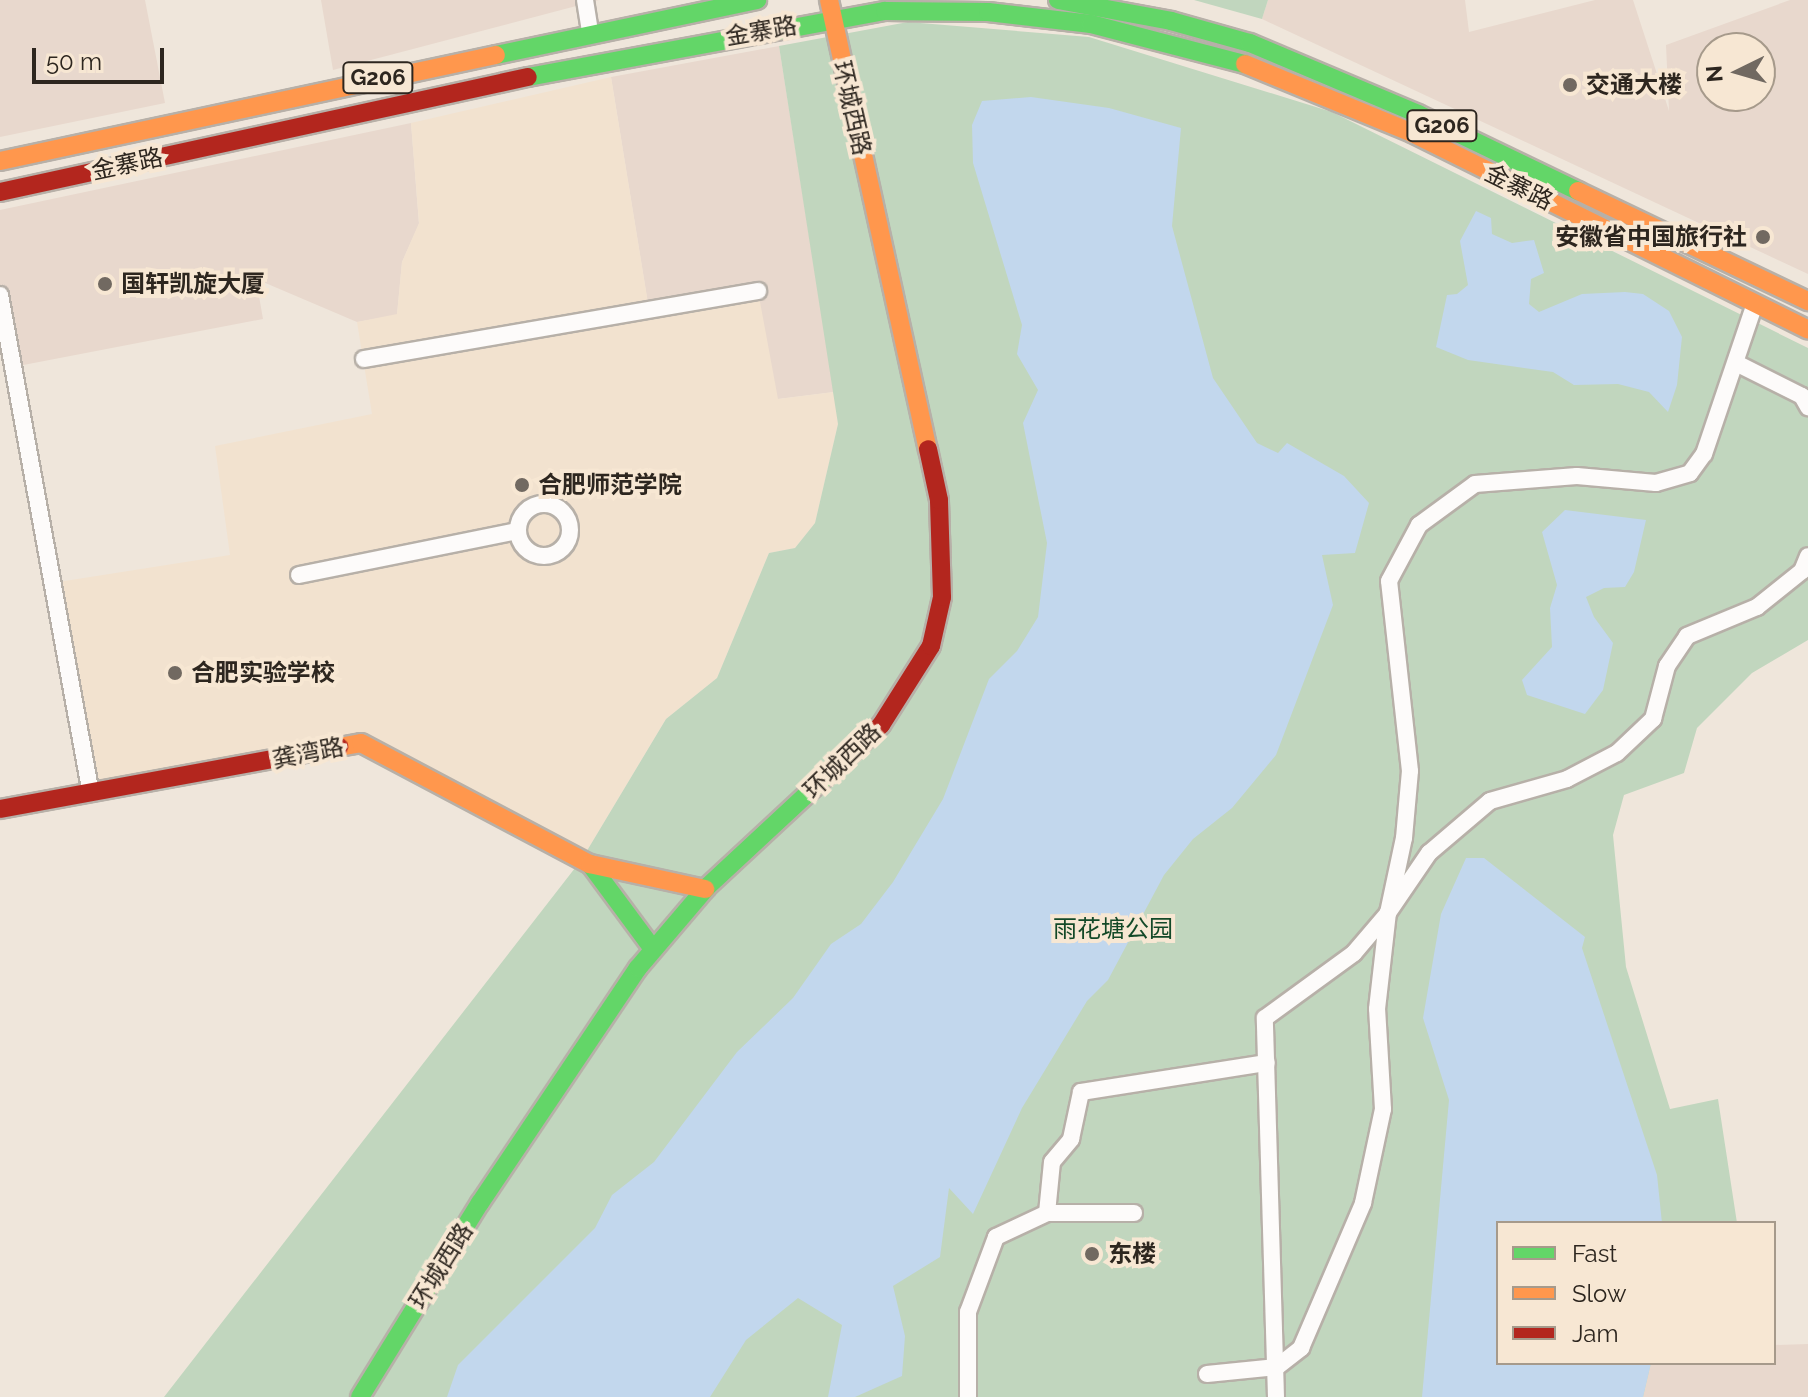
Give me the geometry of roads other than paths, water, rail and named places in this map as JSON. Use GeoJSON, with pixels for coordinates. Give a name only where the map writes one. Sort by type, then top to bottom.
{"type":"FeatureCollection","features":[{"type":"Feature","properties":{"kind":"main road","name":"金寨路"},"geometry":{"type":"LineString","coordinates":[[0,161],[590,32],[757,0]]}},
{"type":"Feature","properties":{"kind":"main road","name":"金寨路"},"geometry":{"type":"LineString","coordinates":[[1058,0],[1171,21],[1250,43],[1418,114],[1808,301]]}},
{"type":"Feature","properties":{"kind":"main road","name":"金寨路"},"geometry":{"type":"LineString","coordinates":[[0,192],[641,52],[831,7],[988,12],[1091,24],[1169,40],[1245,64],[1412,133],[1808,330]]}},
{"type":"Feature","properties":{"kind":"main road","name":"环城西路"},"geometry":{"type":"LineString","coordinates":[[360,1397],[480,1203],[653,949],[705,889],[881,725],[902,699],[939,621],[943,558],[939,500],[831,7]]}},
{"type":"Feature","properties":{"kind":"main road","name":"龚湾路"},"geometry":{"type":"LineString","coordinates":[[0,809],[90,789],[361,743],[590,864]]}},
{"type":"Feature","properties":{"kind":"main road"},"geometry":{"type":"LineString","coordinates":[[590,864],[705,889]]}},
{"type":"Feature","properties":{"kind":"main road"},"geometry":{"type":"LineString","coordinates":[[590,864],[653,949]]}},
{"type":"Feature","properties":{"kind":"street"},"geometry":{"type":"LineString","coordinates":[[585,0],[590,32]]}},
{"type":"Feature","properties":{"kind":"street"},"geometry":{"type":"LineString","coordinates":[[364,359],[758,291]]}},
{"type":"Feature","properties":{"kind":"street"},"geometry":{"type":"LineString","coordinates":[[0,295],[90,789]]}},
{"type":"Feature","properties":{"kind":"street"},"geometry":{"type":"LineString","coordinates":[[1207,1374],[1277,1367],[1301,1348],[1363,1203],[1383,1109],[1377,1009],[1388,913],[1404,838],[1410,771],[1389,581],[1419,525],[1475,484],[1577,476],[1656,483],[1690,473],[1704,454],[1755,303]]}},
{"type":"Feature","properties":{"kind":"street"},"geometry":{"type":"LineString","coordinates":[[1736,363],[1802,396],[1808,407]]}},
{"type":"Feature","properties":{"kind":"street"},"geometry":{"type":"LineString","coordinates":[[299,575],[517,531]]}},
{"type":"Feature","properties":{"kind":"street"},"geometry":{"type":"LineString","coordinates":[[1276,1397],[1265,1018],[1354,953],[1388,913],[1429,853],[1490,801],[1567,779],[1617,753],[1653,719],[1667,666],[1687,636],[1757,607],[1802,571],[1808,556]]}},
{"type":"Feature","properties":{"kind":"street"},"geometry":{"type":"LineString","coordinates":[[1047,1213],[1052,1162],[1071,1139],[1081,1092],[1267,1063]]}},
{"type":"Feature","properties":{"kind":"street"},"geometry":{"type":"LineString","coordinates":[[968,1397],[968,1312],[996,1237],[1047,1213],[1134,1213]]}},
{"type":"Feature","properties":{"kind":"water"},"geometry":{"type":"Polygon","coordinates":[[[1031,97],[1109,108],[1181,128],[1172,226],[1213,378],[1257,443],[1278,453],[1287,443],[1344,476],[1369,503],[1355,553],[1322,555],[1333,605],[1276,755],[1232,808],[1193,839],[1164,875],[1108,980],[1087,1001],[1022,1108],[973,1214],[949,1188],[940,1257],[893,1286],[905,1336],[902,1376],[855,1397],[828,1397],[842,1325],[798,1298],[746,1340],[710,1397],[447,1397],[458,1365],[595,1228],[612,1195],[654,1162],[737,1052],[793,998],[831,944],[861,924],[893,882],[943,799],[989,679],[1017,651],[1038,617],[1047,543],[1023,423],[1038,390],[1017,354],[1022,325],[973,163],[972,125],[982,101],[1031,97]]]}},
{"type":"Feature","properties":{"kind":"water"},"geometry":{"type":"Polygon","coordinates":[[[1476,211],[1491,218],[1492,234],[1512,243],[1534,240],[1544,273],[1531,279],[1529,304],[1539,312],[1582,294],[1625,292],[1643,294],[1669,311],[1682,337],[1677,385],[1668,412],[1649,392],[1618,384],[1574,385],[1553,372],[1468,360],[1436,347],[1447,295],[1457,294],[1468,285],[1460,241],[1476,211]]]}},
{"type":"Feature","properties":{"kind":"water"},"geometry":{"type":"Polygon","coordinates":[[[1565,510],[1646,520],[1634,572],[1625,587],[1604,588],[1586,597],[1594,617],[1613,643],[1603,690],[1585,714],[1527,695],[1522,680],[1552,647],[1550,608],[1557,585],[1542,532],[1565,510]]]}},
{"type":"Feature","properties":{"kind":"water"},"geometry":{"type":"Polygon","coordinates":[[[1466,858],[1484,858],[1585,937],[1582,948],[1657,1175],[1662,1221],[1496,1221],[1496,1365],[1651,1365],[1643,1397],[1422,1397],[1449,1100],[1423,1018],[1441,914],[1466,858]]]}},
{"type":"Feature","properties":{"kind":"place","name":"交通大楼"},"geometry":{"type":"Point","coordinates":[1570,85]}},
{"type":"Feature","properties":{"kind":"place","name":"安徽省中国旅行社"},"geometry":{"type":"Point","coordinates":[1763,237]}},
{"type":"Feature","properties":{"kind":"place","name":"国轩凯旋大厦"},"geometry":{"type":"Point","coordinates":[105,284]}},
{"type":"Feature","properties":{"kind":"place","name":"合肥师范学院"},"geometry":{"type":"Point","coordinates":[522,485]}},
{"type":"Feature","properties":{"kind":"place","name":"合肥实验学校"},"geometry":{"type":"Point","coordinates":[175,673]}},
{"type":"Feature","properties":{"kind":"place","name":"东楼"},"geometry":{"type":"Point","coordinates":[1092,1254]}},
{"type":"Feature","properties":{"kind":"park label","name":"雨花塘公园"},"geometry":{"type":"Point","coordinates":[1113,929]}}]}
